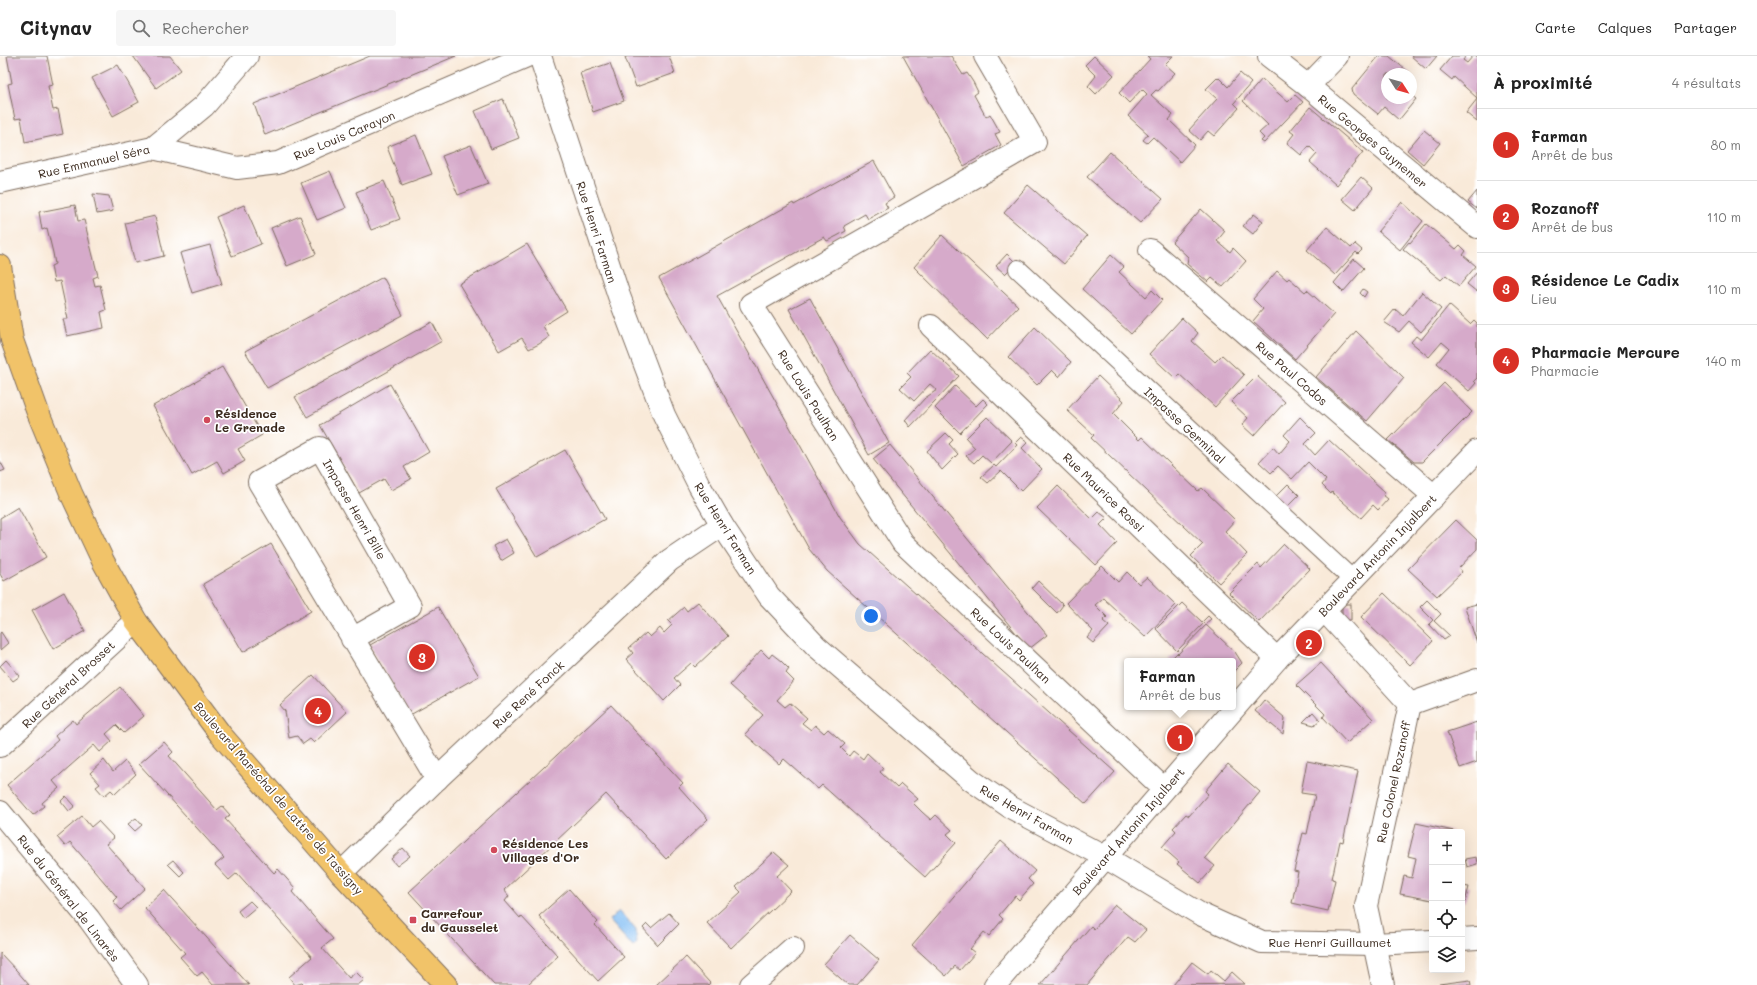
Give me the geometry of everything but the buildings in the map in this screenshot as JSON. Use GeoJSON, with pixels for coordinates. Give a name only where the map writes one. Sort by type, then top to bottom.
{"type":"FeatureCollection","features":[{"type":"Feature","properties":{"kind":"main road","name":"Boulevard Maréchal de Lattre de Tassigny"},"geometry":{"type":"LineString","coordinates":[[0,266],[12,340],[37,410],[71,494],[103,561],[136,621],[221,735],[341,873],[446,985]]}},
{"type":"Feature","properties":{"kind":"street","name":"Rue Emmanuel Séra"},"geometry":{"type":"LineString","coordinates":[[0,182],[154,148],[204,106],[247,56]]}},
{"type":"Feature","properties":{"kind":"street","name":"Rue Louis Carayon"},"geometry":{"type":"LineString","coordinates":[[154,148],[237,168],[278,164],[527,56]]}},
{"type":"Feature","properties":{"kind":"street","name":"Rue Henri Farman"},"geometry":{"type":"LineString","coordinates":[[540,56],[619,296],[658,400],[699,485],[722,525],[769,596],[822,651],[970,780],[1010,807],[1105,857]]}},
{"type":"Feature","properties":{"kind":"street","name":"Rue Louis Paulhan"},"geometry":{"type":"LineString","coordinates":[[986,56],[1035,142],[751,304],[903,543],[1164,789]]}},
{"type":"Feature","properties":{"kind":"street","name":"Rue Georges Guynemer"},"geometry":{"type":"LineString","coordinates":[[1269,56],[1308,86],[1477,227]]}},
{"type":"Feature","properties":{"kind":"street"},"geometry":{"type":"LineString","coordinates":[[1308,86],[1337,56]]}},
{"type":"Feature","properties":{"kind":"street","name":"Rue Paul Codos"},"geometry":{"type":"LineString","coordinates":[[1150,250],[1434,496]]}},
{"type":"Feature","properties":{"kind":"street","name":"Impasse Germinal"},"geometry":{"type":"LineString","coordinates":[[1018,269],[1353,580]]}},
{"type":"Feature","properties":{"kind":"street","name":"Rue Maurice Rossi"},"geometry":{"type":"LineString","coordinates":[[932,326],[1277,659]]}},
{"type":"Feature","properties":{"kind":"street","name":"Impasse Henri Bille"},"geometry":{"type":"LineString","coordinates":[[352,639],[410,606],[320,448],[259,482],[352,639],[437,779]]}},
{"type":"Feature","properties":{"kind":"street","name":"Boulevard Antonin Injalbert"},"geometry":{"type":"LineString","coordinates":[[1236,706],[1277,659],[1477,451]]}},
{"type":"Feature","properties":{"kind":"street","name":"Rue René Fonck"},"geometry":{"type":"LineString","coordinates":[[341,873],[437,779],[670,560],[722,525]]}},
{"type":"Feature","properties":{"kind":"street","name":"Rue Colonel Rozanoff"},"geometry":{"type":"LineString","coordinates":[[1324,610],[1410,704],[1366,906],[1384,985]]}},
{"type":"Feature","properties":{"kind":"street","name":"Rue Général Brosset"},"geometry":{"type":"LineString","coordinates":[[0,746],[136,621]]}},
{"type":"Feature","properties":{"kind":"street"},"geometry":{"type":"LineString","coordinates":[[1410,704],[1477,680]]}},
{"type":"Feature","properties":{"kind":"street","name":"Boulevard Antonin Injalbert"},"geometry":{"type":"LineString","coordinates":[[995,985],[1233,710]]}},
{"type":"Feature","properties":{"kind":"street","name":"Rue du Général de Linarès"},"geometry":{"type":"LineString","coordinates":[[0,812],[89,919],[137,985]]}},
{"type":"Feature","properties":{"kind":"street","name":"Rue Henri Guillaumet"},"geometry":{"type":"LineString","coordinates":[[1105,857],[1200,914],[1262,942],[1374,944],[1429,941]]}},
{"type":"Feature","properties":{"kind":"street"},"geometry":{"type":"LineString","coordinates":[[1465,939],[1477,938]]}},
{"type":"Feature","properties":{"kind":"street"},"geometry":{"type":"LineString","coordinates":[[751,985],[792,948]]}},
{"type":"Feature","properties":{"kind":"water"},"geometry":{"type":"Polygon","coordinates":[[[619,911],[636,930],[637,943],[633,947],[609,920],[619,911]]]}},
{"type":"Feature","properties":{"kind":"place","name":"Résidence Le Grenade"},"geometry":{"type":"Point","coordinates":[207,420]}},
{"type":"Feature","properties":{"kind":"place","name":"Rozanoff"},"geometry":{"type":"Point","coordinates":[1309,643]}},
{"type":"Feature","properties":{"kind":"place","name":"Résidence Le Cadix"},"geometry":{"type":"Point","coordinates":[422,657]}},
{"type":"Feature","properties":{"kind":"place","name":"Pharmacie Mercure"},"geometry":{"type":"Point","coordinates":[318,711]}},
{"type":"Feature","properties":{"kind":"place","name":"Farman"},"geometry":{"type":"Point","coordinates":[1180,738]}},
{"type":"Feature","properties":{"kind":"place","name":"Résidence Les Villages d'Or"},"geometry":{"type":"Point","coordinates":[494,850]}},
{"type":"Feature","properties":{"kind":"place","name":"Carrefour du Gausselet"},"geometry":{"type":"Point","coordinates":[413,920]}}]}
